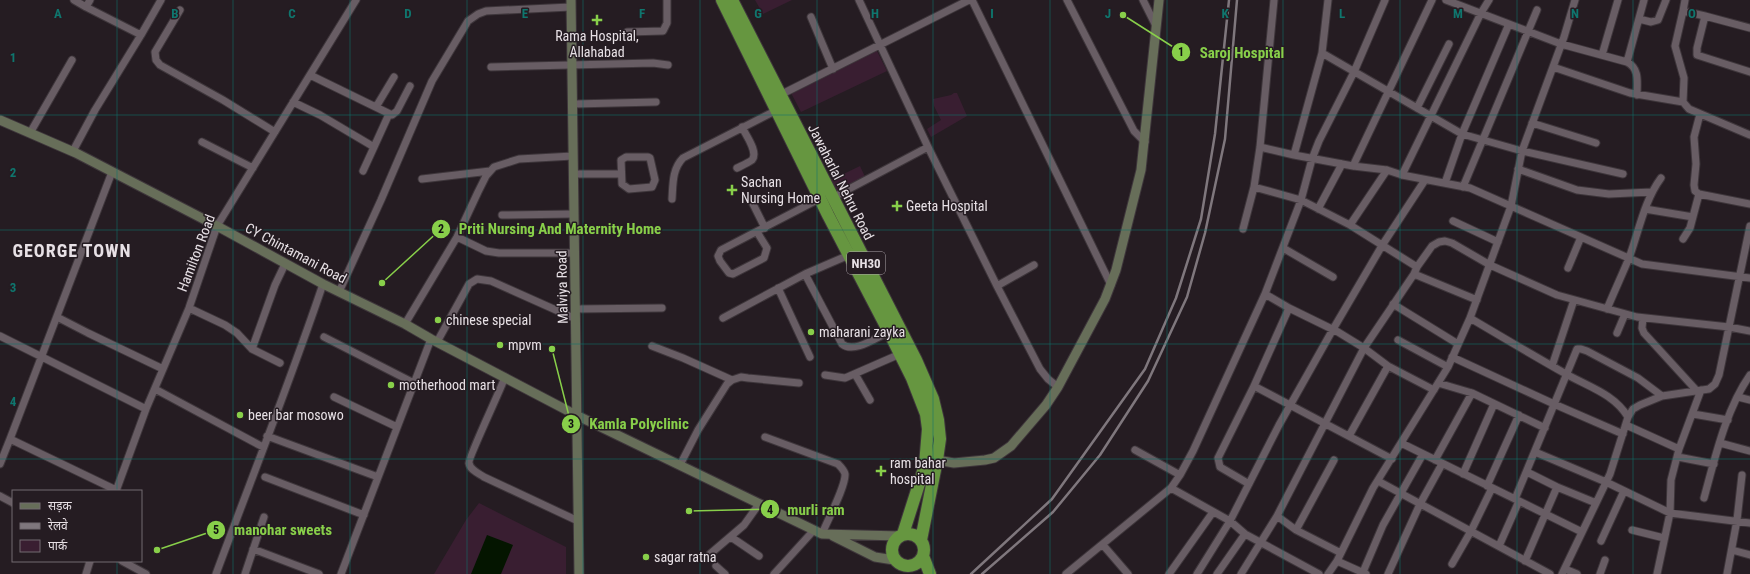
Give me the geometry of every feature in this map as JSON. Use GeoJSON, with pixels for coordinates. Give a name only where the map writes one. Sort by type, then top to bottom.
{"type":"FeatureCollection","features":[{"type":"Feature","properties":{"kind":"highway","name":"Jawaharlal Nehru Road"},"geometry":{"type":"LineString","coordinates":[[722,0],[777,110],[916,360],[933,399],[939,429],[931,460],[921,540],[924,548],[923,556],[930,574]]}},
{"type":"Feature","properties":{"kind":"highway","name":"Jawaharlal Nehru Road"},"geometry":{"type":"LineString","coordinates":[[732,0],[780,96],[826,198],[849,256],[900,354],[918,392],[926,414],[931,460],[918,489],[902,535],[894,541],[891,548],[901,566]]}},
{"type":"Feature","properties":{"kind":"highway"},"geometry":{"type":"LineString","coordinates":[[902,535],[915,535],[921,540]]}},
{"type":"Feature","properties":{"kind":"highway"},"geometry":{"type":"LineString","coordinates":[[901,566],[912,566],[919,562],[923,556]]}},
{"type":"Feature","properties":{"kind":"street"},"geometry":{"type":"LineString","coordinates":[[74,0],[88,3],[141,35]]}},
{"type":"Feature","properties":{"kind":"street"},"geometry":{"type":"LineString","coordinates":[[73,152],[95,110],[161,0]]}},
{"type":"Feature","properties":{"kind":"street","name":"Hamilton Road"},"geometry":{"type":"LineString","coordinates":[[116,490],[146,409],[189,308],[217,226],[356,0]]}},
{"type":"Feature","properties":{"kind":"street"},"geometry":{"type":"LineString","coordinates":[[627,32],[663,31],[667,23],[667,0]]}},
{"type":"Feature","properties":{"kind":"street"},"geometry":{"type":"LineString","coordinates":[[859,0],[928,147],[997,286],[1040,369],[1048,379],[1058,387]]}},
{"type":"Feature","properties":{"kind":"street"},"geometry":{"type":"LineString","coordinates":[[780,96],[880,44],[971,0],[1111,285]]}},
{"type":"Feature","properties":{"kind":"street"},"geometry":{"type":"LineString","coordinates":[[1067,0],[1134,132],[1145,142]]}},
{"type":"Feature","properties":{"kind":"street"},"geometry":{"type":"LineString","coordinates":[[1143,0],[1156,26]]}},
{"type":"Feature","properties":{"kind":"street"},"geometry":{"type":"LineString","coordinates":[[931,460],[954,464],[974,462],[994,458],[1011,446],[1046,405],[1085,339],[1111,285],[1141,170],[1159,0]]}},
{"type":"Feature","properties":{"kind":"street"},"geometry":{"type":"LineString","coordinates":[[1243,229],[1254,187],[1260,147],[1274,0]]}},
{"type":"Feature","properties":{"kind":"street"},"geometry":{"type":"LineString","coordinates":[[1294,155],[1322,53],[1328,0]]}},
{"type":"Feature","properties":{"kind":"street"},"geometry":{"type":"LineString","coordinates":[[1066,574],[1171,488],[1180,475],[1193,451],[1265,294],[1301,200],[1312,158],[1354,72],[1386,0]]}},
{"type":"Feature","properties":{"kind":"street"},"geometry":{"type":"LineString","coordinates":[[1353,166],[1432,0]]}},
{"type":"Feature","properties":{"kind":"street"},"geometry":{"type":"LineString","coordinates":[[1446,0],[1561,44],[1628,62],[1633,65],[1637,72],[1638,95]]}},
{"type":"Feature","properties":{"kind":"street"},"geometry":{"type":"LineString","coordinates":[[1402,175],[1481,13],[1489,0]]}},
{"type":"Feature","properties":{"kind":"street"},"geometry":{"type":"LineString","coordinates":[[1328,574],[1337,561],[1378,481],[1448,366],[1470,318],[1511,206],[1522,151],[1553,67],[1575,0]]}},
{"type":"Feature","properties":{"kind":"street"},"geometry":{"type":"LineString","coordinates":[[1602,55],[1618,0]]}},
{"type":"Feature","properties":{"kind":"street"},"geometry":{"type":"LineString","coordinates":[[1628,62],[1644,0]]}},
{"type":"Feature","properties":{"kind":"street"},"geometry":{"type":"LineString","coordinates":[[1639,19],[1651,22],[1658,20],[1666,0]]}},
{"type":"Feature","properties":{"kind":"street"},"geometry":{"type":"LineString","coordinates":[[1683,102],[1684,78],[1675,46],[1685,0]]}},
{"type":"Feature","properties":{"kind":"street"},"geometry":{"type":"LineString","coordinates":[[339,292],[381,200],[432,81],[468,21],[478,14],[486,11],[571,4]]}},
{"type":"Feature","properties":{"kind":"street","name":"Malviya Road"},"geometry":{"type":"LineString","coordinates":[[571,4],[574,104],[573,214],[576,308],[576,415],[579,574]]}},
{"type":"Feature","properties":{"kind":"street"},"geometry":{"type":"LineString","coordinates":[[180,10],[155,52],[156,60],[160,65],[223,100],[275,132]]}},
{"type":"Feature","properties":{"kind":"street"},"geometry":{"type":"LineString","coordinates":[[1463,187],[1537,10]]}},
{"type":"Feature","properties":{"kind":"street"},"geometry":{"type":"LineString","coordinates":[[1683,11],[1750,28]]}},
{"type":"Feature","properties":{"kind":"street"},"geometry":{"type":"LineString","coordinates":[[1705,16],[1697,48],[1697,55],[1750,72]]}},
{"type":"Feature","properties":{"kind":"street"},"geometry":{"type":"LineString","coordinates":[[811,17],[833,69]]}},
{"type":"Feature","properties":{"kind":"street"},"geometry":{"type":"LineString","coordinates":[[1445,184],[1462,134],[1509,24]]}},
{"type":"Feature","properties":{"kind":"street"},"geometry":{"type":"LineString","coordinates":[[1417,108],[1449,44]]}},
{"type":"Feature","properties":{"kind":"street"},"geometry":{"type":"LineString","coordinates":[[1322,53],[1462,134],[1522,151],[1623,174]]}},
{"type":"Feature","properties":{"kind":"street"},"geometry":{"type":"LineString","coordinates":[[30,133],[72,60]]}},
{"type":"Feature","properties":{"kind":"street"},"geometry":{"type":"LineString","coordinates":[[491,67],[653,63],[668,64]]}},
{"type":"Feature","properties":{"kind":"street"},"geometry":{"type":"LineString","coordinates":[[1553,67],[1600,84],[1638,95],[1683,102],[1689,109],[1750,135]]}},
{"type":"Feature","properties":{"kind":"street"},"geometry":{"type":"LineString","coordinates":[[310,75],[394,115],[410,86]]}},
{"type":"Feature","properties":{"kind":"street"},"geometry":{"type":"LineString","coordinates":[[376,107],[394,77]]}},
{"type":"Feature","properties":{"kind":"street"},"geometry":{"type":"LineString","coordinates":[[293,102],[320,115],[374,146]]}},
{"type":"Feature","properties":{"kind":"street"},"geometry":{"type":"LineString","coordinates":[[574,104],[656,102]]}},
{"type":"Feature","properties":{"kind":"street"},"geometry":{"type":"LineString","coordinates":[[672,199],[675,170],[678,162],[742,127],[777,110]]}},
{"type":"Feature","properties":{"kind":"street"},"geometry":{"type":"LineString","coordinates":[[363,171],[390,114]]}},
{"type":"Feature","properties":{"kind":"street"},"geometry":{"type":"LineString","coordinates":[[1700,114],[1694,137],[1696,164],[1694,185],[1695,191],[1698,194],[1750,204]]}},
{"type":"Feature","properties":{"kind":"street","name":"CY Chintamani Road"},"geometry":{"type":"LineString","coordinates":[[0,120],[73,152],[217,226],[323,284],[405,324],[576,415],[759,504],[875,557],[901,566]]}},
{"type":"Feature","properties":{"kind":"street"},"geometry":{"type":"LineString","coordinates":[[1532,123],[1596,143]]}},
{"type":"Feature","properties":{"kind":"street"},"geometry":{"type":"LineString","coordinates":[[737,168],[752,160],[753,156],[753,149],[742,127]]}},
{"type":"Feature","properties":{"kind":"street"},"geometry":{"type":"LineString","coordinates":[[202,142],[253,168]]}},
{"type":"Feature","properties":{"kind":"street"},"geometry":{"type":"LineString","coordinates":[[757,232],[767,248],[764,258],[733,274],[727,272],[718,256],[721,250],[757,232],[765,228],[826,198],[928,147]]}},
{"type":"Feature","properties":{"kind":"street"},"geometry":{"type":"LineString","coordinates":[[1260,147],[1353,166],[1387,170],[1425,180],[1470,188],[1642,264],[1750,278]]}},
{"type":"Feature","properties":{"kind":"street"},"geometry":{"type":"LineString","coordinates":[[405,324],[457,237],[478,192],[490,171],[494,167],[519,159],[573,156]]}},
{"type":"Feature","properties":{"kind":"street"},"geometry":{"type":"LineString","coordinates":[[648,157],[652,162],[655,180],[652,187],[629,189],[622,184],[621,174],[620,164],[624,158],[648,157]]}},
{"type":"Feature","properties":{"kind":"street"},"geometry":{"type":"LineString","coordinates":[[1318,209],[1342,164]]}},
{"type":"Feature","properties":{"kind":"street"},"geometry":{"type":"LineString","coordinates":[[1518,169],[1582,191],[1609,194],[1652,192]]}},
{"type":"Feature","properties":{"kind":"street"},"geometry":{"type":"LineString","coordinates":[[1350,224],[1387,170]]}},
{"type":"Feature","properties":{"kind":"street"},"geometry":{"type":"LineString","coordinates":[[422,179],[490,171]]}},
{"type":"Feature","properties":{"kind":"street"},"geometry":{"type":"LineString","coordinates":[[0,464],[112,172]]}},
{"type":"Feature","properties":{"kind":"street"},"geometry":{"type":"LineString","coordinates":[[574,174],[621,174]]}},
{"type":"Feature","properties":{"kind":"street"},"geometry":{"type":"LineString","coordinates":[[1607,309],[1628,258],[1652,192],[1661,178]]}},
{"type":"Feature","properties":{"kind":"street"},"geometry":{"type":"LineString","coordinates":[[1196,574],[1230,521],[1290,406],[1332,331],[1383,244],[1425,180]]}},
{"type":"Feature","properties":{"kind":"street"},"geometry":{"type":"LineString","coordinates":[[1254,187],[1301,200],[1350,224],[1383,244],[1416,270],[1477,300]]}},
{"type":"Feature","properties":{"kind":"street"},"geometry":{"type":"LineString","coordinates":[[1683,239],[1690,228],[1698,194]]}},
{"type":"Feature","properties":{"kind":"street"},"geometry":{"type":"LineString","coordinates":[[752,202],[765,228]]}},
{"type":"Feature","properties":{"kind":"street"},"geometry":{"type":"LineString","coordinates":[[1645,209],[1693,217]]}},
{"type":"Feature","properties":{"kind":"street"},"geometry":{"type":"LineString","coordinates":[[502,215],[573,214]]}},
{"type":"Feature","properties":{"kind":"street"},"geometry":{"type":"LineString","coordinates":[[1453,221],[1498,242]]}},
{"type":"Feature","properties":{"kind":"street"},"geometry":{"type":"LineString","coordinates":[[1577,574],[1564,572],[1606,482],[1628,417],[1633,409],[1662,396],[1708,389],[1715,384],[1719,375],[1750,226]]}},
{"type":"Feature","properties":{"kind":"street"},"geometry":{"type":"LineString","coordinates":[[457,237],[486,251],[499,253],[575,253]]}},
{"type":"Feature","properties":{"kind":"street"},"geometry":{"type":"LineString","coordinates":[[1568,268],[1581,237]]}},
{"type":"Feature","properties":{"kind":"street"},"geometry":{"type":"LineString","coordinates":[[1241,574],[1277,516],[1364,348],[1432,246],[1439,242],[1445,241],[1452,243],[1490,265],[1556,295],[1643,318],[1729,327],[1750,331]]}},
{"type":"Feature","properties":{"kind":"street"},"geometry":{"type":"LineString","coordinates":[[1283,248],[1334,277]]}},
{"type":"Feature","properties":{"kind":"street"},"geometry":{"type":"LineString","coordinates":[[723,318],[805,274],[849,256]]}},
{"type":"Feature","properties":{"kind":"street"},"geometry":{"type":"LineString","coordinates":[[252,349],[275,285],[285,264]]}},
{"type":"Feature","properties":{"kind":"street"},"geometry":{"type":"LineString","coordinates":[[997,286],[1034,265]]}},
{"type":"Feature","properties":{"kind":"street"},"geometry":{"type":"LineString","coordinates":[[805,274],[842,344],[846,347],[856,347],[889,332]]}},
{"type":"Feature","properties":{"kind":"street"},"geometry":{"type":"LineString","coordinates":[[341,574],[414,383],[434,340],[469,284],[477,279],[491,281],[576,318]]}},
{"type":"Feature","properties":{"kind":"street"},"geometry":{"type":"LineString","coordinates":[[216,574],[267,436],[294,370],[323,284]]}},
{"type":"Feature","properties":{"kind":"street"},"geometry":{"type":"LineString","coordinates":[[778,288],[810,357]]}},
{"type":"Feature","properties":{"kind":"street"},"geometry":{"type":"LineString","coordinates":[[1265,294],[1332,331],[1338,332],[1364,348],[1388,366],[1436,386],[1472,393],[1545,428]]}},
{"type":"Feature","properties":{"kind":"street"},"geometry":{"type":"LineString","coordinates":[[1552,366],[1574,300]]}},
{"type":"Feature","properties":{"kind":"street"},"geometry":{"type":"LineString","coordinates":[[1393,304],[1458,344]]}},
{"type":"Feature","properties":{"kind":"street"},"geometry":{"type":"LineString","coordinates":[[189,308],[225,325],[237,333],[252,349],[280,363]]}},
{"type":"Feature","properties":{"kind":"street"},"geometry":{"type":"LineString","coordinates":[[576,308],[662,308]]}},
{"type":"Feature","properties":{"kind":"street"},"geometry":{"type":"LineString","coordinates":[[1249,484],[1220,467],[1218,458],[1254,386],[1289,308]]}},
{"type":"Feature","properties":{"kind":"street"},"geometry":{"type":"LineString","coordinates":[[1617,334],[1625,314]]}},
{"type":"Feature","properties":{"kind":"street"},"geometry":{"type":"LineString","coordinates":[[57,317],[88,334],[163,369]]}},
{"type":"Feature","properties":{"kind":"street"},"geometry":{"type":"LineString","coordinates":[[1470,318],[1567,375],[1613,399],[1621,406],[1628,417]]}},
{"type":"Feature","properties":{"kind":"street"},"geometry":{"type":"LineString","coordinates":[[1643,318],[1642,328],[1644,333],[1699,391]]}},
{"type":"Feature","properties":{"kind":"street"},"geometry":{"type":"LineString","coordinates":[[0,336],[146,409]]}},
{"type":"Feature","properties":{"kind":"street"},"geometry":{"type":"LineString","coordinates":[[324,337],[414,383]]}},
{"type":"Feature","properties":{"kind":"street"},"geometry":{"type":"LineString","coordinates":[[1398,340],[1448,366]]}},
{"type":"Feature","properties":{"kind":"street"},"geometry":{"type":"LineString","coordinates":[[652,346],[732,380]]}},
{"type":"Feature","properties":{"kind":"street"},"geometry":{"type":"LineString","coordinates":[[1499,546],[1526,472],[1578,349],[1581,349],[1638,378],[1662,396]]}},
{"type":"Feature","properties":{"kind":"street"},"geometry":{"type":"LineString","coordinates":[[824,375],[845,378],[900,354]]}},
{"type":"Feature","properties":{"kind":"street"},"geometry":{"type":"LineString","coordinates":[[1452,357],[1623,434]]}},
{"type":"Feature","properties":{"kind":"street"},"geometry":{"type":"LineString","coordinates":[[1349,436],[1388,366]]}},
{"type":"Feature","properties":{"kind":"street"},"geometry":{"type":"LineString","coordinates":[[855,374],[870,400]]}},
{"type":"Feature","properties":{"kind":"street"},"geometry":{"type":"LineString","coordinates":[[1704,498],[1728,420],[1750,375]]}},
{"type":"Feature","properties":{"kind":"street"},"geometry":{"type":"LineString","coordinates":[[505,377],[485,426],[470,455],[469,465],[471,469],[484,477],[578,521]]}},
{"type":"Feature","properties":{"kind":"street"},"geometry":{"type":"LineString","coordinates":[[680,465],[698,430],[727,384],[732,380],[741,377],[799,383]]}},
{"type":"Feature","properties":{"kind":"street"},"geometry":{"type":"LineString","coordinates":[[1254,386],[1392,458]]}},
{"type":"Feature","properties":{"kind":"street"},"geometry":{"type":"LineString","coordinates":[[155,389],[263,447]]}},
{"type":"Feature","properties":{"kind":"street"},"geometry":{"type":"LineString","coordinates":[[1657,574],[1670,513],[1671,480],[1679,449],[1693,414],[1699,391]]}},
{"type":"Feature","properties":{"kind":"street"},"geometry":{"type":"LineString","coordinates":[[1388,574],[1472,393]]}},
{"type":"Feature","properties":{"kind":"street"},"geometry":{"type":"LineString","coordinates":[[334,397],[397,427]]}},
{"type":"Feature","properties":{"kind":"street"},"geometry":{"type":"LineString","coordinates":[[1738,397],[1750,400]]}},
{"type":"Feature","properties":{"kind":"street"},"geometry":{"type":"LineString","coordinates":[[1463,474],[1494,404]]}},
{"type":"Feature","properties":{"kind":"street"},"geometry":{"type":"LineString","coordinates":[[1693,414],[1728,420]]}},
{"type":"Feature","properties":{"kind":"street"},"geometry":{"type":"LineString","coordinates":[[1452,564],[1471,531],[1519,415]]}},
{"type":"Feature","properties":{"kind":"street"},"geometry":{"type":"LineString","coordinates":[[1626,425],[1679,449]]}},
{"type":"Feature","properties":{"kind":"street"},"geometry":{"type":"LineString","coordinates":[[267,436],[378,477]]}},
{"type":"Feature","properties":{"kind":"street"},"geometry":{"type":"LineString","coordinates":[[765,437],[838,464],[843,468],[845,474],[844,484],[822,533],[774,574]]}},
{"type":"Feature","properties":{"kind":"street"},"geometry":{"type":"LineString","coordinates":[[10,439],[116,490]]}},
{"type":"Feature","properties":{"kind":"street"},"geometry":{"type":"LineString","coordinates":[[1720,443],[1750,452]]}},
{"type":"Feature","properties":{"kind":"street"},"geometry":{"type":"LineString","coordinates":[[1401,444],[1582,532]]}},
{"type":"Feature","properties":{"kind":"street"},"geometry":{"type":"LineString","coordinates":[[1135,450],[1180,475]]}},
{"type":"Feature","properties":{"kind":"street"},"geometry":{"type":"LineString","coordinates":[[1535,452],[1624,490],[1670,513],[1737,520],[1750,523]]}},
{"type":"Feature","properties":{"kind":"street"},"geometry":{"type":"LineString","coordinates":[[1337,561],[1365,573],[1383,525],[1423,454]]}},
{"type":"Feature","properties":{"kind":"street"},"geometry":{"type":"LineString","coordinates":[[1678,457],[1714,464]]}},
{"type":"Feature","properties":{"kind":"street"},"geometry":{"type":"LineString","coordinates":[[1296,530],[1334,460]]}},
{"type":"Feature","properties":{"kind":"street"},"geometry":{"type":"LineString","coordinates":[[1526,472],[1596,503]]}},
{"type":"Feature","properties":{"kind":"street"},"geometry":{"type":"LineString","coordinates":[[1727,574],[1737,520],[1742,475]]}},
{"type":"Feature","properties":{"kind":"street"},"geometry":{"type":"LineString","coordinates":[[265,477],[364,515]]}},
{"type":"Feature","properties":{"kind":"street"},"geometry":{"type":"LineString","coordinates":[[1378,481],[1550,574]]}},
{"type":"Feature","properties":{"kind":"street"},"geometry":{"type":"LineString","coordinates":[[1526,561],[1557,487]]}},
{"type":"Feature","properties":{"kind":"street"},"geometry":{"type":"LineString","coordinates":[[1171,488],[1230,521],[1245,534],[1260,543],[1319,574]]}},
{"type":"Feature","properties":{"kind":"street"},"geometry":{"type":"LineString","coordinates":[[1601,541],[1624,490]]}},
{"type":"Feature","properties":{"kind":"street"},"geometry":{"type":"LineString","coordinates":[[0,496],[12,502]]}},
{"type":"Feature","properties":{"kind":"street"},"geometry":{"type":"LineString","coordinates":[[710,554],[744,526],[759,504]]}},
{"type":"Feature","properties":{"kind":"street"},"geometry":{"type":"LineString","coordinates":[[1169,574],[1213,512]]}},
{"type":"Feature","properties":{"kind":"street"},"geometry":{"type":"LineString","coordinates":[[1277,516],[1296,530],[1341,553]]}},
{"type":"Feature","properties":{"kind":"street"},"geometry":{"type":"LineString","coordinates":[[244,574],[264,517]]}},
{"type":"Feature","properties":{"kind":"street"},"geometry":{"type":"LineString","coordinates":[[1632,530],[1664,538]]}},
{"type":"Feature","properties":{"kind":"street"},"geometry":{"type":"LineString","coordinates":[[822,533],[902,535]]}},
{"type":"Feature","properties":{"kind":"street"},"geometry":{"type":"LineString","coordinates":[[1217,574],[1245,534]]}},
{"type":"Feature","properties":{"kind":"street"},"geometry":{"type":"LineString","coordinates":[[731,537],[760,556]]}},
{"type":"Feature","properties":{"kind":"street"},"geometry":{"type":"LineString","coordinates":[[1103,545],[1128,574]]}},
{"type":"Feature","properties":{"kind":"street"},"geometry":{"type":"LineString","coordinates":[[253,549],[319,574]]}},
{"type":"Feature","properties":{"kind":"street"},"geometry":{"type":"LineString","coordinates":[[1732,550],[1750,555]]}},
{"type":"Feature","properties":{"kind":"street"},"geometry":{"type":"LineString","coordinates":[[1600,574],[1605,560]]}},
{"type":"Feature","properties":{"kind":"street"},"geometry":{"type":"LineString","coordinates":[[86,574],[90,562]]}},
{"type":"Feature","properties":{"kind":"street"},"geometry":{"type":"LineString","coordinates":[[124,562],[146,574]]}},
{"type":"Feature","properties":{"kind":"street"},"geometry":{"type":"LineString","coordinates":[[716,566],[725,574]]}},
{"type":"Feature","properties":{"kind":"green space"},"geometry":{"type":"Polygon","coordinates":[[[755,0],[792,0],[763,14],[755,0]]]}},
{"type":"Feature","properties":{"kind":"green space"},"geometry":{"type":"Polygon","coordinates":[[[876,49],[887,71],[801,112],[790,91],[876,49]]]}},
{"type":"Feature","properties":{"kind":"green space"},"geometry":{"type":"Polygon","coordinates":[[[957,93],[967,116],[931,137],[927,129],[941,120],[934,106],[933,99],[957,93]]]}},
{"type":"Feature","properties":{"kind":"green space"},"geometry":{"type":"Polygon","coordinates":[[[860,166],[866,179],[835,194],[829,181],[860,166]]]}},
{"type":"Feature","properties":{"kind":"green space"},"geometry":{"type":"Polygon","coordinates":[[[479,503],[566,547],[566,574],[434,574],[466,520],[479,503]]]}},
{"type":"Feature","properties":{"kind":"shaded area"},"geometry":{"type":"Polygon","coordinates":[[[487,535],[513,545],[501,574],[471,574],[487,535]]]}},
{"type":"Feature","properties":{"kind":"railway"},"geometry":{"type":"LineString","coordinates":[[971,574],[1052,499],[1145,369],[1176,298],[1201,219],[1215,134],[1229,0]]}},
{"type":"Feature","properties":{"kind":"railway"},"geometry":{"type":"LineString","coordinates":[[982,574],[1053,512],[1100,455],[1148,381],[1187,297],[1205,233],[1225,139],[1237,0]]}},
{"type":"Feature","properties":{"kind":"place","name":"Saroj Hospital"},"geometry":{"type":"Point","coordinates":[1123,15]}},
{"type":"Feature","properties":{"kind":"place","name":"Rama Hospital, Allahabad"},"geometry":{"type":"Point","coordinates":[597,20]}},
{"type":"Feature","properties":{"kind":"place","name":"Sachan Nursing Home"},"geometry":{"type":"Point","coordinates":[732,190]}},
{"type":"Feature","properties":{"kind":"place","name":"Geeta Hospital"},"geometry":{"type":"Point","coordinates":[897,206]}},
{"type":"Feature","properties":{"kind":"place","name":"Priti Nursing And Maternity Home"},"geometry":{"type":"Point","coordinates":[382,283]}},
{"type":"Feature","properties":{"kind":"place","name":"chinese special"},"geometry":{"type":"Point","coordinates":[438,320]}},
{"type":"Feature","properties":{"kind":"place","name":"maharani zayka"},"geometry":{"type":"Point","coordinates":[811,332]}},
{"type":"Feature","properties":{"kind":"place","name":"mpvm"},"geometry":{"type":"Point","coordinates":[500,345]}},
{"type":"Feature","properties":{"kind":"place","name":"Kamla Polyclinic"},"geometry":{"type":"Point","coordinates":[552,349]}},
{"type":"Feature","properties":{"kind":"place","name":"motherhood mart"},"geometry":{"type":"Point","coordinates":[391,385]}},
{"type":"Feature","properties":{"kind":"place","name":"beer bar mosowo"},"geometry":{"type":"Point","coordinates":[240,415]}},
{"type":"Feature","properties":{"kind":"place","name":"ram bahar hospital"},"geometry":{"type":"Point","coordinates":[881,471]}},
{"type":"Feature","properties":{"kind":"place","name":"murli ram"},"geometry":{"type":"Point","coordinates":[689,511]}},
{"type":"Feature","properties":{"kind":"place","name":"manohar sweets"},"geometry":{"type":"Point","coordinates":[157,550]}},
{"type":"Feature","properties":{"kind":"place","name":"sagar ratna"},"geometry":{"type":"Point","coordinates":[646,557]}},
{"type":"Feature","properties":{"kind":"district","name":"GEORGE TOWN"},"geometry":{"type":"Point","coordinates":[72,251]}}]}
